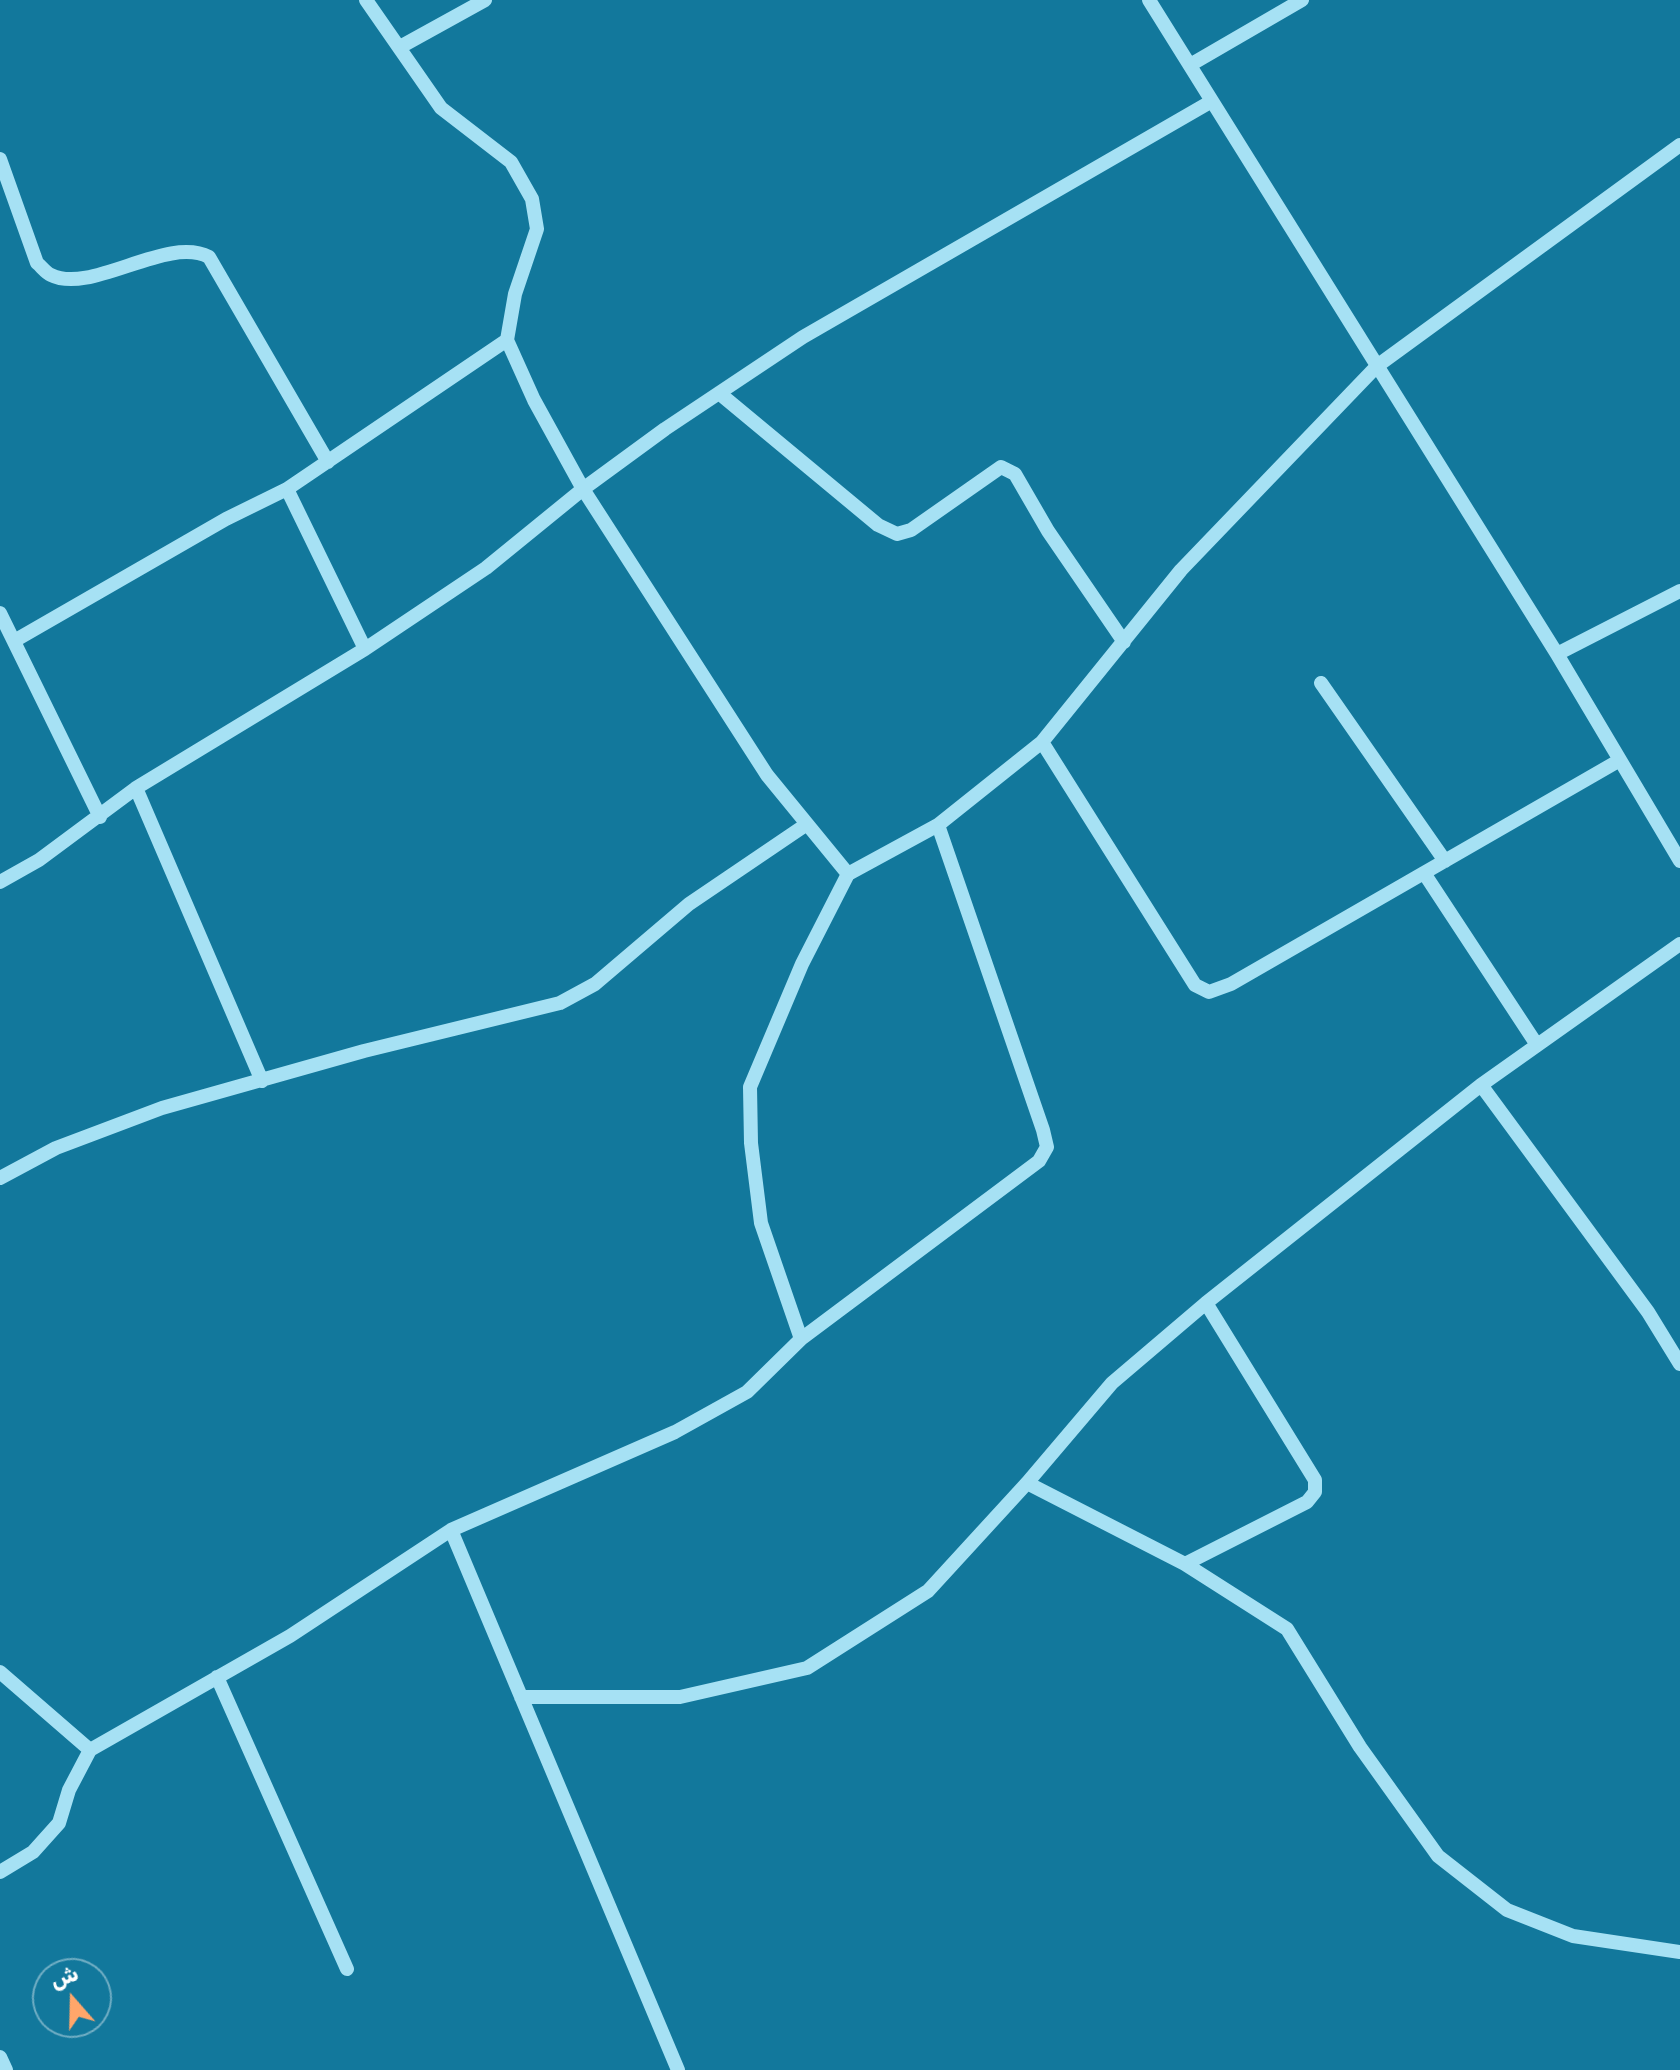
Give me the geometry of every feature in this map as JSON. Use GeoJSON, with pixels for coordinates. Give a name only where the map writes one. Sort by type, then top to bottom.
{"type":"FeatureCollection","features":[{"type":"Feature","properties":{"kind":"street"},"geometry":{"type":"LineString","coordinates":[[366,0],[441,108],[511,162],[532,199],[537,229],[515,294],[507,340],[534,400],[583,489],[767,775],[848,874]]}},
{"type":"Feature","properties":{"kind":"street"},"geometry":{"type":"LineString","coordinates":[[400,47],[485,0]]}},
{"type":"Feature","properties":{"kind":"street"},"geometry":{"type":"LineString","coordinates":[[1149,0],[1557,654],[1680,861]]}},
{"type":"Feature","properties":{"kind":"street"},"geometry":{"type":"LineString","coordinates":[[1190,65],[1302,0]]}},
{"type":"Feature","properties":{"kind":"street"},"geometry":{"type":"LineString","coordinates":[[0,882],[39,860],[136,788],[365,649],[486,568],[583,489],[665,429],[803,337],[1212,101]]}},
{"type":"Feature","properties":{"kind":"street"},"geometry":{"type":"LineString","coordinates":[[801,1339],[761,1223],[751,1143],[750,1087],[802,964],[848,874],[938,825],[1042,742],[1181,570],[1377,366],[1680,145]]}},
{"type":"Feature","properties":{"kind":"street"},"geometry":{"type":"LineString","coordinates":[[0,159],[37,263],[50,275],[74,280],[164,256],[198,251],[209,257],[328,462]]}},
{"type":"Feature","properties":{"kind":"street"},"geometry":{"type":"LineString","coordinates":[[14,641],[226,519],[287,489],[507,340]]}},
{"type":"Feature","properties":{"kind":"street"},"geometry":{"type":"LineString","coordinates":[[719,393],[878,525],[897,534],[911,530],[1001,467],[1015,474],[1048,531],[1124,642]]}},
{"type":"Feature","properties":{"kind":"street"},"geometry":{"type":"LineString","coordinates":[[287,489],[365,649]]}},
{"type":"Feature","properties":{"kind":"street"},"geometry":{"type":"LineString","coordinates":[[1557,654],[1680,591]]}},
{"type":"Feature","properties":{"kind":"street"},"geometry":{"type":"LineString","coordinates":[[0,613],[100,817]]}},
{"type":"Feature","properties":{"kind":"street"},"geometry":{"type":"LineString","coordinates":[[1321,683],[1445,861]]}},
{"type":"Feature","properties":{"kind":"street"},"geometry":{"type":"LineString","coordinates":[[1042,742],[1195,985],[1209,992],[1231,984],[1620,760]]}},
{"type":"Feature","properties":{"kind":"street"},"geometry":{"type":"LineString","coordinates":[[136,788],[262,1081]]}},
{"type":"Feature","properties":{"kind":"street"},"geometry":{"type":"LineString","coordinates":[[0,1178],[56,1148],[162,1108],[364,1051],[560,1003],[595,984],[689,904],[807,824]]}},
{"type":"Feature","properties":{"kind":"street"},"geometry":{"type":"LineString","coordinates":[[0,1872],[33,1852],[59,1823],[69,1790],[90,1750],[290,1636],[451,1530],[675,1432],[747,1392],[801,1339],[1039,1161],[1047,1147],[938,825]]}},
{"type":"Feature","properties":{"kind":"street"},"geometry":{"type":"LineString","coordinates":[[1424,873],[1537,1045]]}},
{"type":"Feature","properties":{"kind":"street"},"geometry":{"type":"LineString","coordinates":[[521,1697],[680,1697],[807,1668],[928,1591],[1027,1483],[1112,1383],[1206,1303],[1481,1085],[1680,944]]}},
{"type":"Feature","properties":{"kind":"street"},"geometry":{"type":"LineString","coordinates":[[1481,1085],[1648,1312],[1680,1364]]}},
{"type":"Feature","properties":{"kind":"street"},"geometry":{"type":"LineString","coordinates":[[1185,1564],[1307,1502],[1315,1492],[1315,1480],[1206,1303]]}},
{"type":"Feature","properties":{"kind":"street"},"geometry":{"type":"LineString","coordinates":[[1027,1483],[1185,1564],[1287,1629],[1360,1747],[1438,1856],[1507,1910],[1573,1936],[1680,1952]]}},
{"type":"Feature","properties":{"kind":"street"},"geometry":{"type":"LineString","coordinates":[[451,1530],[678,2070]]}},
{"type":"Feature","properties":{"kind":"street"},"geometry":{"type":"LineString","coordinates":[[0,1672],[90,1750]]}},
{"type":"Feature","properties":{"kind":"street"},"geometry":{"type":"LineString","coordinates":[[217,1677],[347,1969]]}},
{"type":"Feature","properties":{"kind":"street"},"geometry":{"type":"LineString","coordinates":[[0,2057],[6,2070]]}}]}
